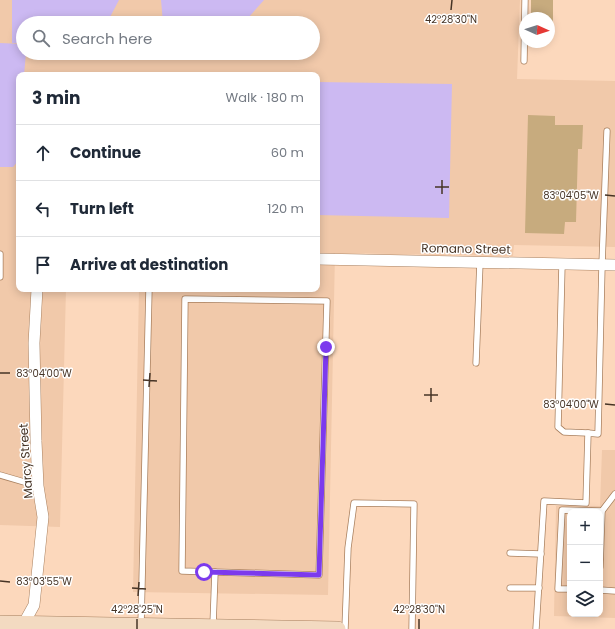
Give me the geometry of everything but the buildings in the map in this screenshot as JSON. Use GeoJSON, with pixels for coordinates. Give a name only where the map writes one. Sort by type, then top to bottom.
{"type":"FeatureCollection","features":[{"type":"Feature","properties":{"kind":"main road"},"geometry":{"type":"LineString","coordinates":[[0,623],[24,626],[338,629]]}},
{"type":"Feature","properties":{"kind":"street","name":"Romano Street"},"geometry":{"type":"LineString","coordinates":[[320,258],[615,265]]}},
{"type":"Feature","properties":{"kind":"street","name":"Marcy Street"},"geometry":{"type":"LineString","coordinates":[[24,626],[34,606],[43,517],[38,486],[34,343],[38,292]]}},
{"type":"Feature","properties":{"kind":"lane"},"geometry":{"type":"LineString","coordinates":[[524,61],[526,0]]}},
{"type":"Feature","properties":{"kind":"lane"},"geometry":{"type":"LineString","coordinates":[[562,264],[558,427],[564,432],[598,434],[607,131]]}},
{"type":"Feature","properties":{"kind":"lane"},"geometry":{"type":"LineString","coordinates":[[0,254],[0,277]]}},
{"type":"Feature","properties":{"kind":"lane"},"geometry":{"type":"LineString","coordinates":[[476,364],[480,262]]}},
{"type":"Feature","properties":{"kind":"lane"},"geometry":{"type":"LineString","coordinates":[[136,626],[149,292]]}},
{"type":"Feature","properties":{"kind":"lane"},"geometry":{"type":"LineString","coordinates":[[185,299],[327,301],[319,575],[215,572],[182,571],[185,299]]}},
{"type":"Feature","properties":{"kind":"lane"},"geometry":{"type":"LineString","coordinates":[[536,629],[544,501],[586,503],[588,434]]}},
{"type":"Feature","properties":{"kind":"lane"},"geometry":{"type":"LineString","coordinates":[[0,475],[38,486]]}},
{"type":"Feature","properties":{"kind":"lane"},"geometry":{"type":"LineString","coordinates":[[603,510],[615,494]]}},
{"type":"Feature","properties":{"kind":"lane"},"geometry":{"type":"LineString","coordinates":[[345,629],[348,548],[354,503],[414,504],[412,629]]}},
{"type":"Feature","properties":{"kind":"lane"},"geometry":{"type":"LineString","coordinates":[[567,510],[562,510],[558,589],[567,589]]}},
{"type":"Feature","properties":{"kind":"lane"},"geometry":{"type":"LineString","coordinates":[[510,553],[541,554]]}},
{"type":"Feature","properties":{"kind":"lane"},"geometry":{"type":"LineString","coordinates":[[213,627],[215,572]]}},
{"type":"Feature","properties":{"kind":"lane"},"geometry":{"type":"LineString","coordinates":[[510,588],[539,588]]}},
{"type":"Feature","properties":{"kind":"lane"},"geometry":{"type":"LineString","coordinates":[[603,590],[615,591]]}},
{"type":"Feature","properties":{"kind":"shaded area"},"geometry":{"type":"Polygon","coordinates":[[[0,0],[520,0],[517,79],[615,81],[615,247],[514,245],[513,256],[335,253],[328,595],[133,592],[139,292],[320,292],[320,72],[16,72],[16,292],[66,292],[60,527],[0,525],[0,0]]]}},
{"type":"Feature","properties":{"kind":"shaded area"},"geometry":{"type":"Polygon","coordinates":[[[12,0],[119,0],[111,16],[16,16],[16,43],[12,43],[12,0]]]}},
{"type":"Feature","properties":{"kind":"shaded area"},"geometry":{"type":"Polygon","coordinates":[[[161,0],[264,0],[250,16],[162,16],[161,0]]]}},
{"type":"Feature","properties":{"kind":"shaded area"},"geometry":{"type":"Polygon","coordinates":[[[0,43],[16,44],[16,60],[25,60],[24,72],[16,72],[16,163],[13,167],[0,167],[0,43]]]}},
{"type":"Feature","properties":{"kind":"shaded area"},"geometry":{"type":"Polygon","coordinates":[[[320,82],[452,84],[449,218],[320,215],[320,82]]]}},
{"type":"Feature","properties":{"kind":"shaded area"},"geometry":{"type":"Polygon","coordinates":[[[602,450],[615,450],[615,618],[584,617],[603,617],[603,509],[567,509],[567,616],[554,616],[556,506],[600,506],[602,450]]]}},
{"type":"Feature","properties":{"kind":"route"},"geometry":{"type":"LineString","coordinates":[[204,572],[319,575],[326,347]]}}]}
